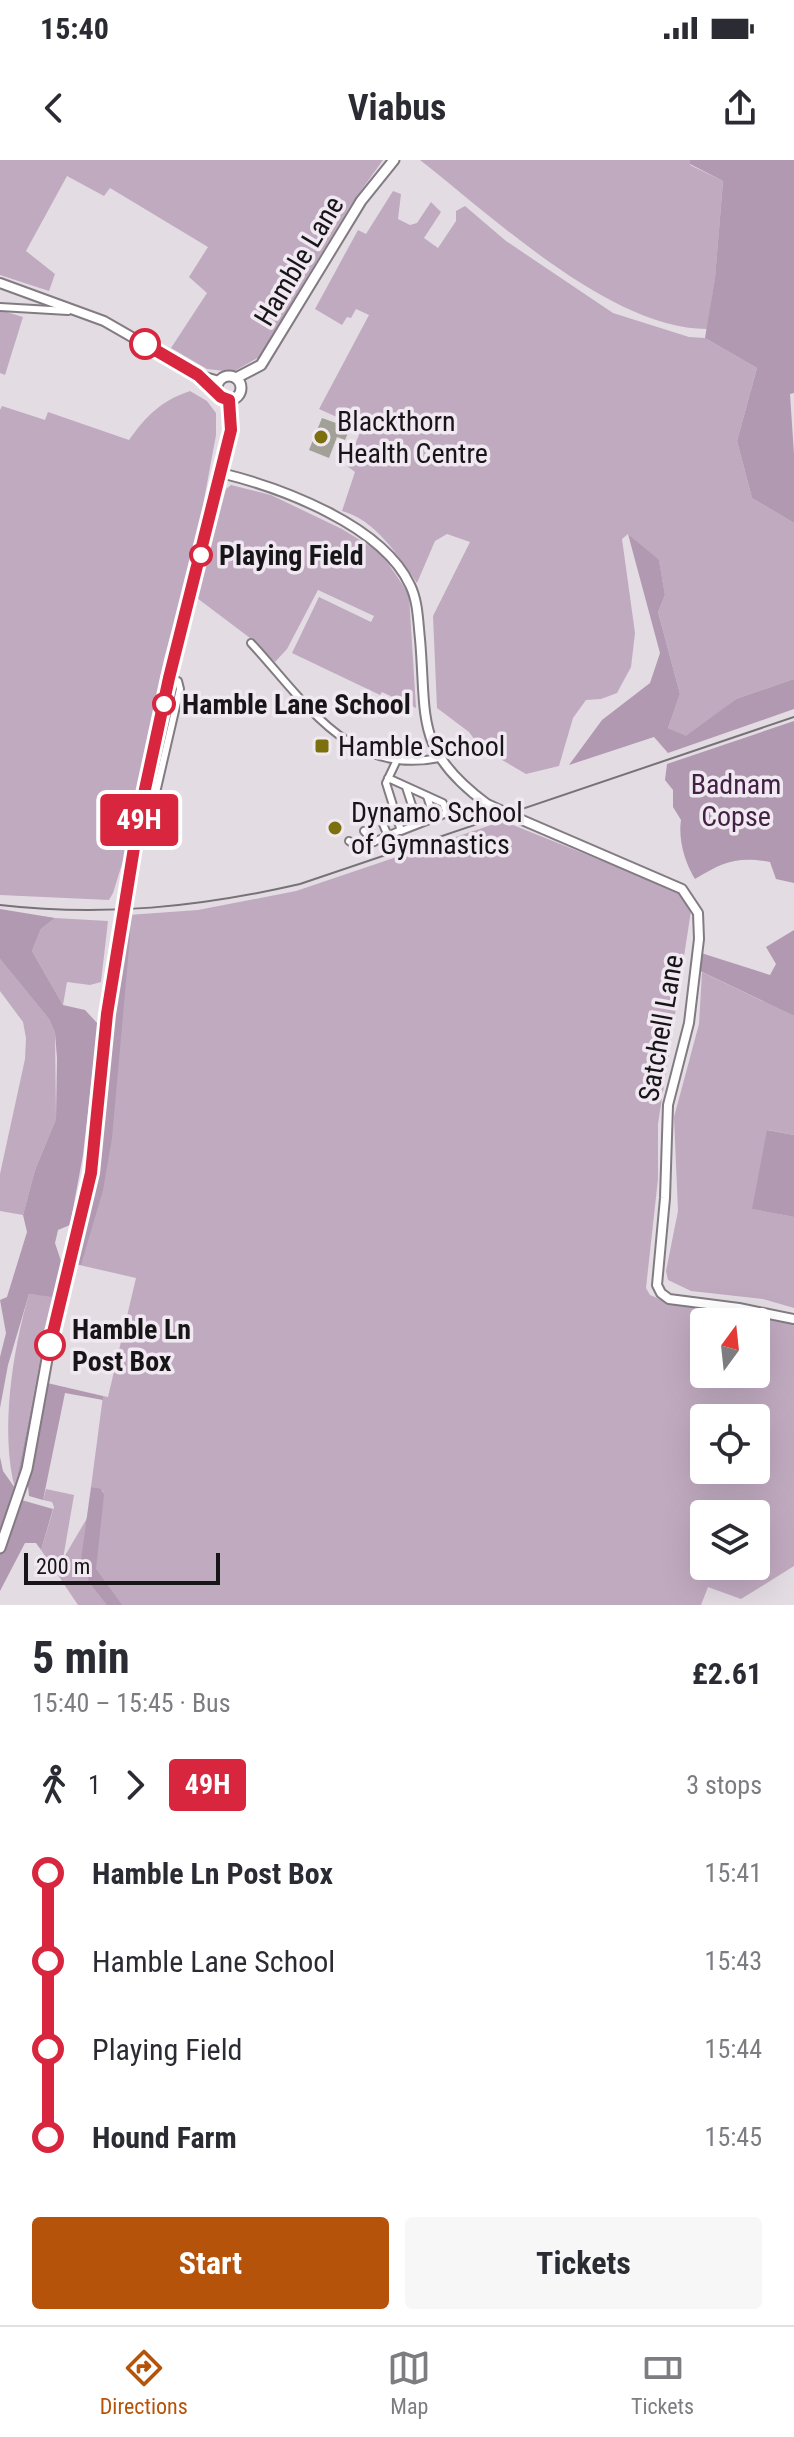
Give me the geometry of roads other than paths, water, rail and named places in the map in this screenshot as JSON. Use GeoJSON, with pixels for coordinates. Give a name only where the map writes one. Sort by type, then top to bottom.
{"type":"FeatureCollection","features":[{"type":"Feature","properties":{"kind":"main road","name":"Hamble Lane"},"geometry":{"type":"LineString","coordinates":[[236,378],[257,368],[361,201],[394,160]]}},
{"type":"Feature","properties":{"kind":"main road"},"geometry":{"type":"LineString","coordinates":[[241,391],[236,378],[228,376],[219,381],[218,394],[229,400],[238,397],[257,368]]}},
{"type":"Feature","properties":{"kind":"main road"},"geometry":{"type":"LineString","coordinates":[[0,1548],[27,1469],[53,1326],[91,1173],[107,1014],[137,827],[169,678],[231,430],[229,400]]}},
{"type":"Feature","properties":{"kind":"street"},"geometry":{"type":"LineString","coordinates":[[0,283],[104,321],[198,375],[218,394]]}},
{"type":"Feature","properties":{"kind":"street"},"geometry":{"type":"LineString","coordinates":[[0,307],[81,313]]}},
{"type":"Feature","properties":{"kind":"street"},"geometry":{"type":"LineString","coordinates":[[198,375],[219,381]]}},
{"type":"Feature","properties":{"kind":"street","name":"Satchell Lane"},"geometry":{"type":"LineString","coordinates":[[221,473],[271,489],[332,516],[370,538],[400,567],[412,587],[417,607],[424,718],[439,758],[462,786],[487,804],[682,889],[694,904],[699,939],[689,1023],[668,1105],[665,1198],[657,1285],[669,1299],[794,1319]]}},
{"type":"Feature","properties":{"kind":"street"},"geometry":{"type":"LineString","coordinates":[[251,643],[335,734],[396,762],[439,758]]}},
{"type":"Feature","properties":{"kind":"street"},"geometry":{"type":"LineString","coordinates":[[396,762],[386,783],[401,830]]}},
{"type":"Feature","properties":{"kind":"street"},"geometry":{"type":"LineString","coordinates":[[349,841],[360,848],[447,813],[443,803],[388,778]]}},
{"type":"Feature","properties":{"kind":"street"},"geometry":{"type":"LineString","coordinates":[[406,787],[418,824]]}},
{"type":"Feature","properties":{"kind":"street"},"geometry":{"type":"LineString","coordinates":[[427,796],[434,818]]}},
{"type":"Feature","properties":{"kind":"street"},"geometry":{"type":"LineString","coordinates":[[383,824],[388,836]]}},
{"type":"Feature","properties":{"kind":"street"},"geometry":{"type":"LineString","coordinates":[[364,831],[374,842]]}},
{"type":"Feature","properties":{"kind":"railway"},"geometry":{"type":"LineString","coordinates":[[0,905],[76,910],[151,908],[225,899],[300,884],[794,717]]}},
{"type":"Feature","properties":{"kind":"place","name":"Blackthorn Health Centre"},"geometry":{"type":"Point","coordinates":[321,437]}},
{"type":"Feature","properties":{"kind":"place","name":"Playing Field"},"geometry":{"type":"Point","coordinates":[201,555]}},
{"type":"Feature","properties":{"kind":"place","name":"Hamble Lane School"},"geometry":{"type":"Point","coordinates":[164,704]}},
{"type":"Feature","properties":{"kind":"place","name":"Hamble School"},"geometry":{"type":"Point","coordinates":[322,746]}},
{"type":"Feature","properties":{"kind":"place","name":"Dynamo School of Gymnastics"},"geometry":{"type":"Point","coordinates":[335,828]}},
{"type":"Feature","properties":{"kind":"place","name":"Hamble Ln Post Box"},"geometry":{"type":"Point","coordinates":[50,1345]}},
{"type":"Feature","properties":{"kind":"park label","name":"Badnam Copse"},"geometry":{"type":"Point","coordinates":[736,800]}}]}
